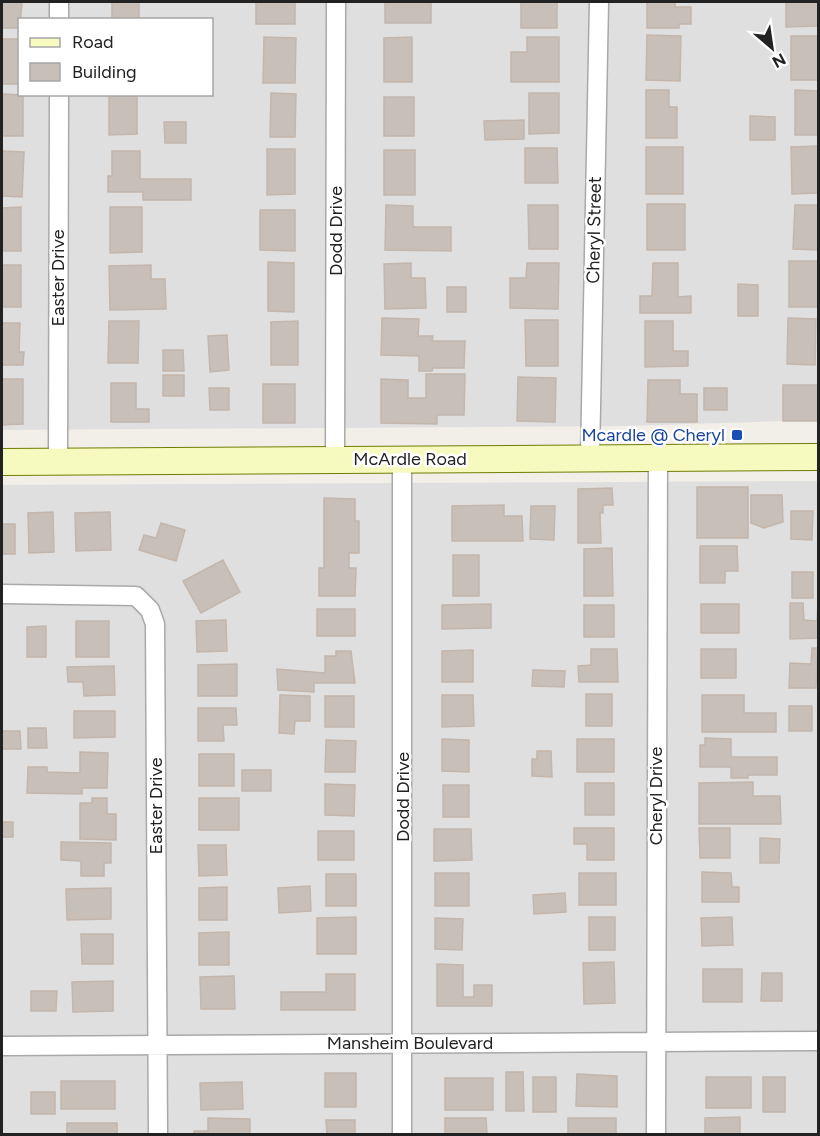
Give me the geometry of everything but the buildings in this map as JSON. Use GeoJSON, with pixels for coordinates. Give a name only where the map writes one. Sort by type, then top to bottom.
{"type":"FeatureCollection","features":[{"type":"Feature","properties":{"kind":"main road","name":"McArdle Road"},"geometry":{"type":"LineString","coordinates":[[2,462],[819,457]]}},
{"type":"Feature","properties":{"kind":"street"},"geometry":{"type":"LineString","coordinates":[[59,2],[59,18]]}},
{"type":"Feature","properties":{"kind":"street","name":"Dodd Drive"},"geometry":{"type":"LineString","coordinates":[[335,460],[336,2]]}},
{"type":"Feature","properties":{"kind":"street","name":"Cheryl Street"},"geometry":{"type":"LineString","coordinates":[[590,458],[599,2]]}},
{"type":"Feature","properties":{"kind":"street","name":"Easter Drive"},"geometry":{"type":"LineString","coordinates":[[58,462],[59,96]]}},
{"type":"Feature","properties":{"kind":"street","name":"Cheryl Drive"},"geometry":{"type":"LineString","coordinates":[[656,1134],[658,458]]}},
{"type":"Feature","properties":{"kind":"street","name":"Dodd Drive"},"geometry":{"type":"LineString","coordinates":[[402,459],[404,1043],[402,1134]]}},
{"type":"Feature","properties":{"kind":"street","name":"Easter Drive"},"geometry":{"type":"LineString","coordinates":[[2,594],[136,596],[150,610],[155,624],[158,1134]]}},
{"type":"Feature","properties":{"kind":"street","name":"Mansheim Boulevard"},"geometry":{"type":"LineString","coordinates":[[2,1046],[819,1041]]}},
{"type":"Feature","properties":{"kind":"shaded area"},"geometry":{"type":"Polygon","coordinates":[[[2,2],[818,2],[818,420],[625,426],[2,430],[2,2]]]}},
{"type":"Feature","properties":{"kind":"shaded area"},"geometry":{"type":"Polygon","coordinates":[[[818,481],[818,1134],[2,1134],[2,485],[818,481]]]}},
{"type":"Feature","properties":{"kind":"place","name":"Mcardle @ Cheryl"},"geometry":{"type":"Point","coordinates":[737,435]}}]}
